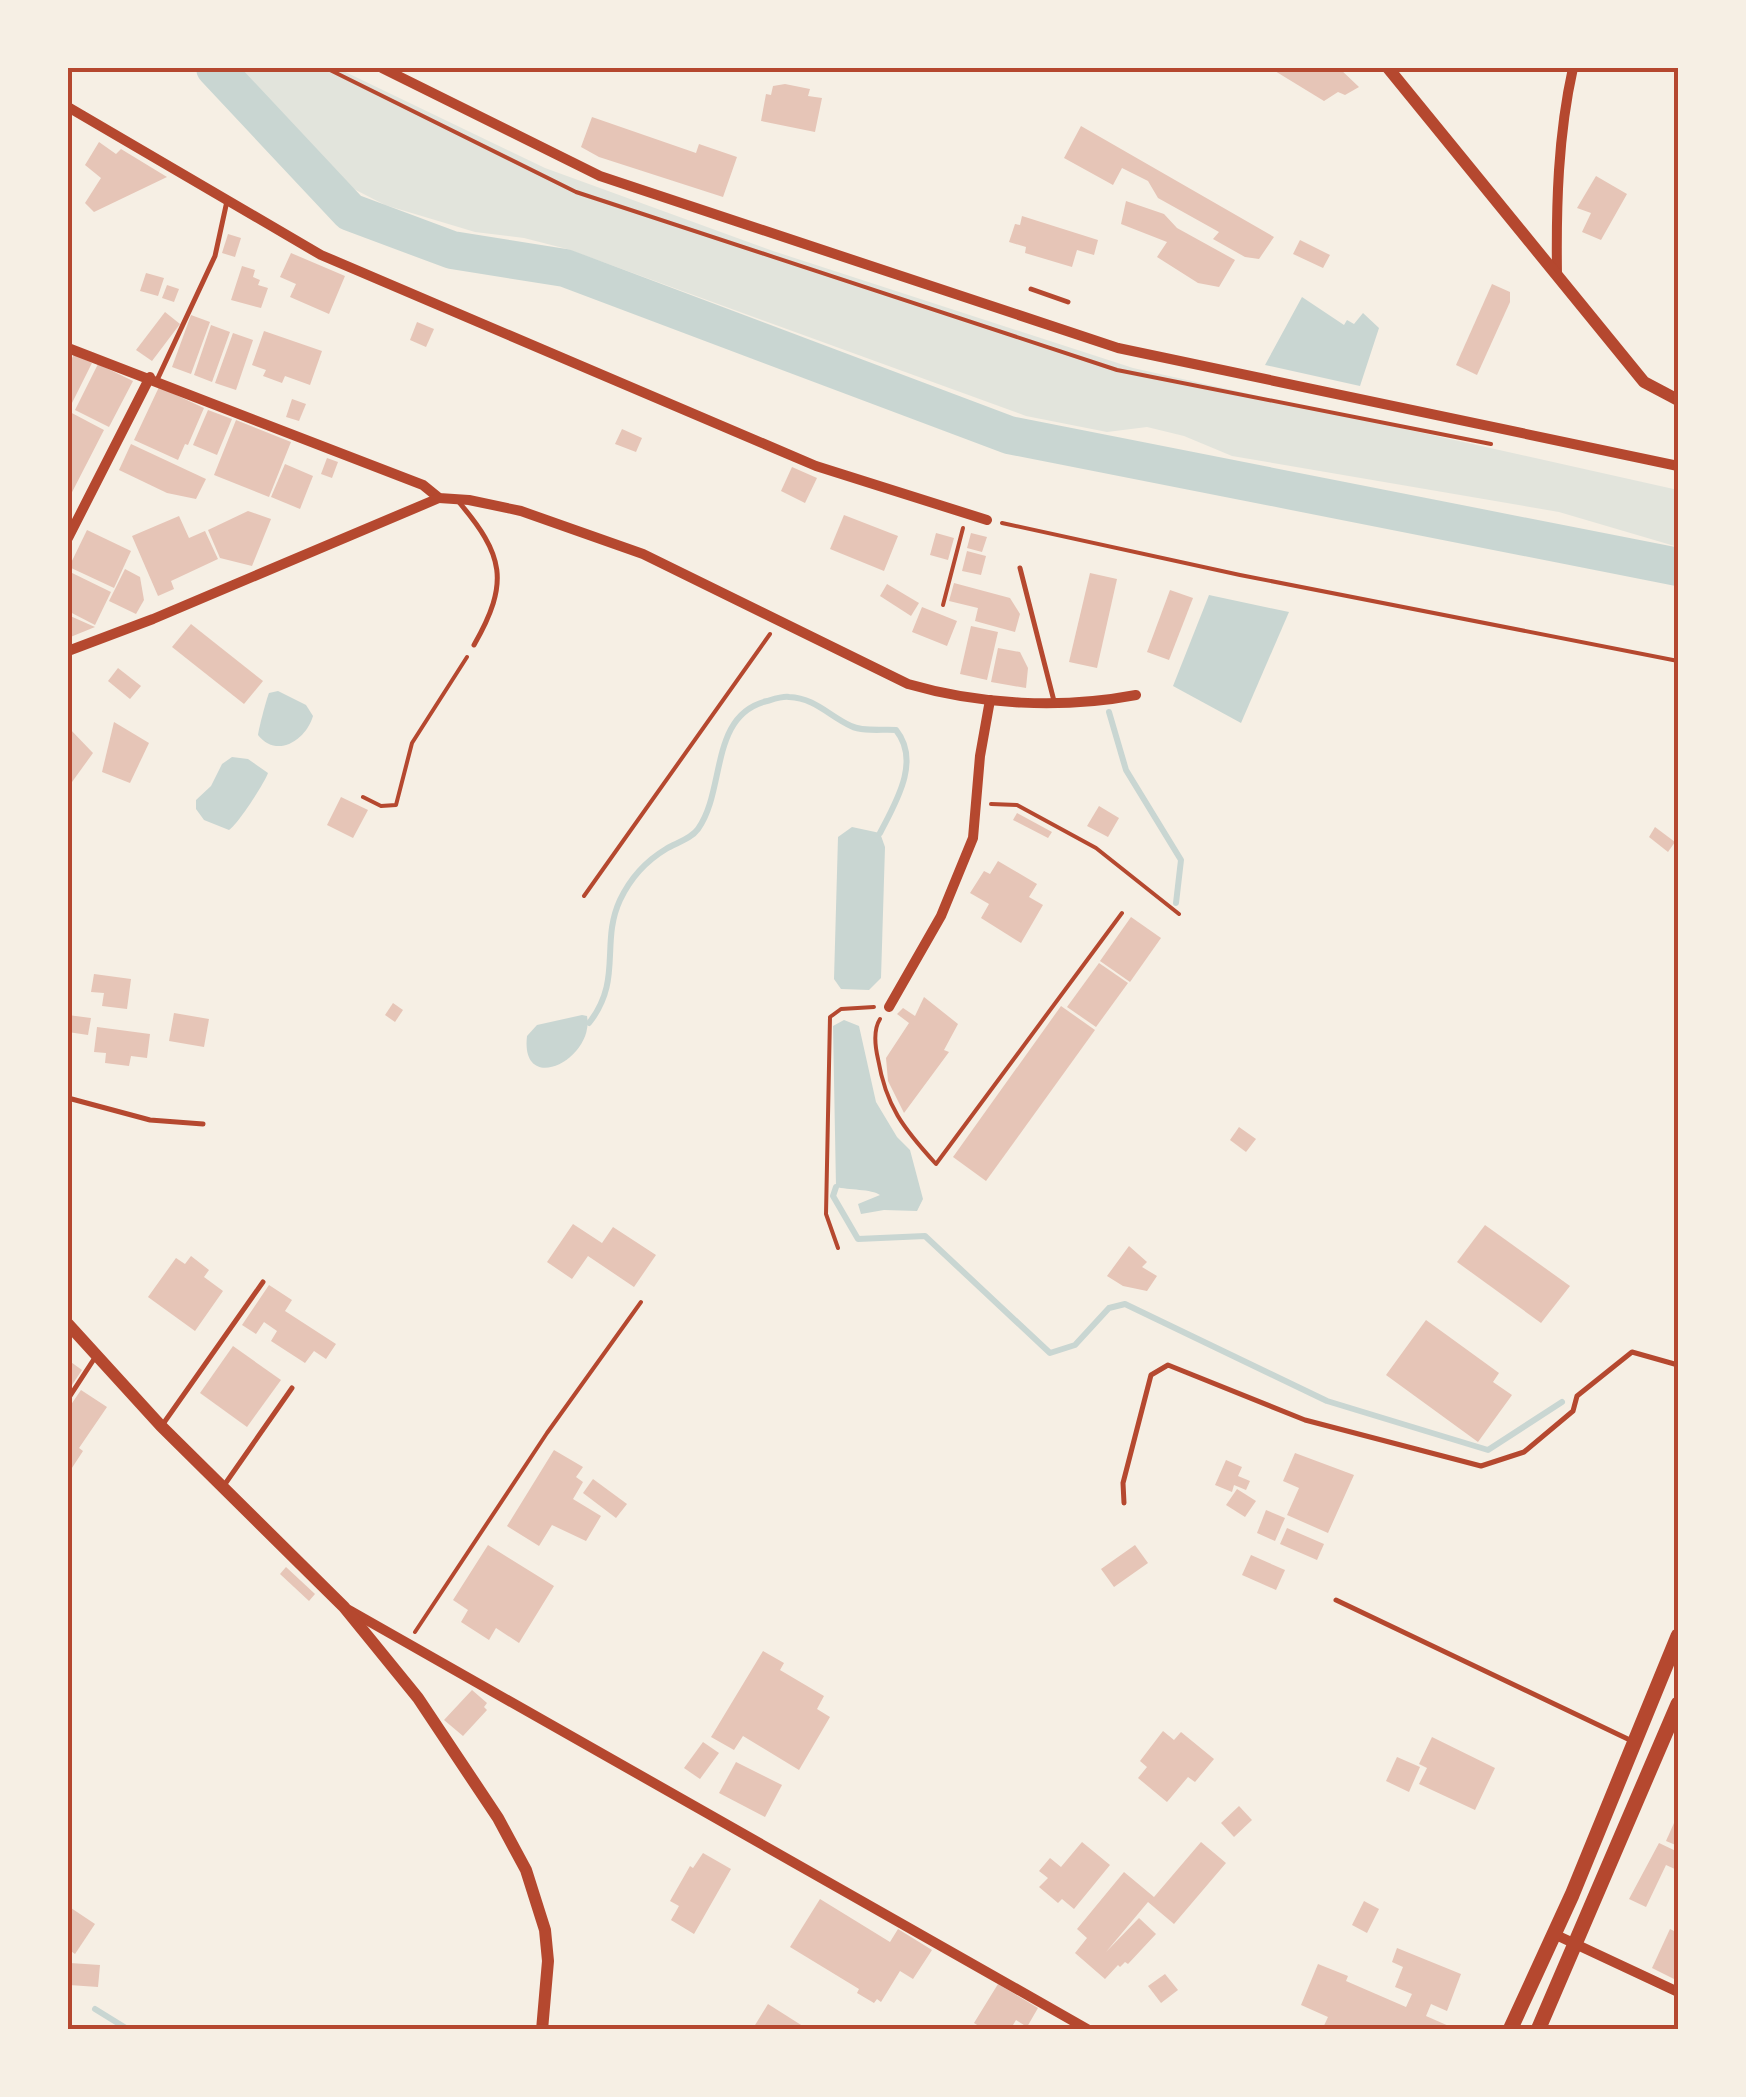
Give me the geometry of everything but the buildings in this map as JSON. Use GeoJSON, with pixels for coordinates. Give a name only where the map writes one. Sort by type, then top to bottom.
{"type":"FeatureCollection","features":[{"type":"Feature","properties":{"kind":"main road"},"geometry":{"type":"LineString","coordinates":[[1510,2030],[1678,1636]]}},
{"type":"Feature","properties":{"kind":"main road"},"geometry":{"type":"LineString","coordinates":[[1538,2030],[1678,1704]]}},
{"type":"Feature","properties":{"kind":"street"},"geometry":{"type":"LineString","coordinates":[[382,68],[600,176],[1118,348],[1678,466]]}},
{"type":"Feature","properties":{"kind":"street"},"geometry":{"type":"LineString","coordinates":[[1388,68],[1644,382],[1678,400]]}},
{"type":"Feature","properties":{"kind":"street"},"geometry":{"type":"LineString","coordinates":[[1557,275],[1556,211],[1563,116],[1574,68]]}},
{"type":"Feature","properties":{"kind":"street"},"geometry":{"type":"LineString","coordinates":[[68,107],[321,255],[816,466],[986,520]]}},
{"type":"Feature","properties":{"kind":"street"},"geometry":{"type":"LineString","coordinates":[[68,348],[423,485],[439,498]]}},
{"type":"Feature","properties":{"kind":"street"},"geometry":{"type":"LineString","coordinates":[[68,538],[153,379]]}},
{"type":"Feature","properties":{"kind":"street"},"geometry":{"type":"LineString","coordinates":[[68,650],[153,619],[439,498],[521,511],[643,554],[908,684],[950,696],[1097,702],[1136,695]]}},
{"type":"Feature","properties":{"kind":"street"},"geometry":{"type":"LineString","coordinates":[[889,1007],[941,916],[973,838],[980,756],[990,700]]}},
{"type":"Feature","properties":{"kind":"street"},"geometry":{"type":"LineString","coordinates":[[68,1324],[161,1426],[344,1608],[418,1698],[498,1818],[526,1870],[546,1945],[547,1991],[542,2030]]}},
{"type":"Feature","properties":{"kind":"street"},"geometry":{"type":"LineString","coordinates":[[344,1608],[1089,2030]]}},
{"type":"Feature","properties":{"kind":"street"},"geometry":{"type":"LineString","coordinates":[[1554,1934],[1675,1990]]}},
{"type":"Feature","properties":{"kind":"lane"},"geometry":{"type":"LineString","coordinates":[[153,379],[215,256],[227,200]]}},
{"type":"Feature","properties":{"kind":"lane"},"geometry":{"type":"LineString","coordinates":[[1030,289],[1068,302]]}},
{"type":"Feature","properties":{"kind":"lane"},"geometry":{"type":"LineString","coordinates":[[456,499],[489,543],[497,562],[493,607],[474,645]]}},
{"type":"Feature","properties":{"kind":"lane"},"geometry":{"type":"LineString","coordinates":[[1020,568],[1055,702]]}},
{"type":"Feature","properties":{"kind":"lane"},"geometry":{"type":"LineString","coordinates":[[68,1098],[150,1120],[203,1124]]}},
{"type":"Feature","properties":{"kind":"lane"},"geometry":{"type":"LineString","coordinates":[[161,1426],[263,1282]]}},
{"type":"Feature","properties":{"kind":"lane"},"geometry":{"type":"LineString","coordinates":[[1124,1503],[1123,1483],[1151,1375],[1168,1365],[1305,1420],[1481,1466],[1524,1452],[1573,1410],[1576,1396],[1632,1352],[1678,1364]]}},
{"type":"Feature","properties":{"kind":"lane"},"geometry":{"type":"LineString","coordinates":[[68,1399],[96,1356]]}},
{"type":"Feature","properties":{"kind":"lane"},"geometry":{"type":"LineString","coordinates":[[222,1487],[292,1388]]}},
{"type":"Feature","properties":{"kind":"lane"},"geometry":{"type":"LineString","coordinates":[[1336,1600],[1635,1742]]}},
{"type":"Feature","properties":{"kind":"path"},"geometry":{"type":"LineString","coordinates":[[943,605],[966,514]]}},
{"type":"Feature","properties":{"kind":"path"},"geometry":{"type":"LineString","coordinates":[[986,520],[1240,575],[1678,661]]}},
{"type":"Feature","properties":{"kind":"path"},"geometry":{"type":"LineString","coordinates":[[584,896],[778,622]]}},
{"type":"Feature","properties":{"kind":"path"},"geometry":{"type":"LineString","coordinates":[[363,798],[381,806],[396,805],[412,743],[474,645]]}},
{"type":"Feature","properties":{"kind":"path"},"geometry":{"type":"LineString","coordinates":[[976,803],[1017,806],[1083,842],[1178,914]]}},
{"type":"Feature","properties":{"kind":"path"},"geometry":{"type":"LineString","coordinates":[[889,1007],[876,1026],[884,1093],[901,1124],[936,1164],[1122,912]]}},
{"type":"Feature","properties":{"kind":"path"},"geometry":{"type":"LineString","coordinates":[[838,1248],[826,1214],[830,1017],[842,1009],[889,1007]]}},
{"type":"Feature","properties":{"kind":"path"},"geometry":{"type":"LineString","coordinates":[[407,1643],[547,1433],[642,1302]]}},
{"type":"Feature","properties":{"kind":"shaded area"},"geometry":{"type":"Polygon","coordinates":[[[240,68],[337,68],[545,168],[773,251],[1133,368],[1678,490],[1678,547],[1559,512],[1232,456],[1184,436],[1147,427],[1107,432],[1026,416],[567,249],[524,238],[475,232],[385,205],[350,187],[240,68]]]}},
{"type":"Feature","properties":{"kind":"shaded area"},"geometry":{"type":"Polygon","coordinates":[[[1302,297],[1344,325],[1347,320],[1354,324],[1363,313],[1379,328],[1360,386],[1265,365],[1302,297]]]}},
{"type":"Feature","properties":{"kind":"shaded area"},"geometry":{"type":"Polygon","coordinates":[[[1209,595],[1289,612],[1241,723],[1173,686],[1209,595]]]}},
{"type":"Feature","properties":{"kind":"shaded area"},"geometry":{"type":"Polygon","coordinates":[[[278,691],[306,705],[313,716],[298,739],[274,746],[258,735],[269,693],[278,691]]]}},
{"type":"Feature","properties":{"kind":"shaded area"},"geometry":{"type":"Polygon","coordinates":[[[232,757],[248,759],[268,773],[229,830],[204,820],[196,809],[196,800],[211,786],[222,764],[232,757]]]}},
{"type":"Feature","properties":{"kind":"shaded area"},"geometry":{"type":"Polygon","coordinates":[[[852,827],[880,833],[885,847],[881,978],[869,990],[841,989],[834,979],[838,837],[852,827]]]}},
{"type":"Feature","properties":{"kind":"shaded area"},"geometry":{"type":"Polygon","coordinates":[[[587,1016],[586,1032],[570,1057],[545,1068],[535,1065],[528,1054],[527,1036],[537,1025],[587,1016]]]}},
{"type":"Feature","properties":{"kind":"shaded area"},"geometry":{"type":"Polygon","coordinates":[[[844,1020],[859,1026],[876,1102],[897,1137],[910,1150],[923,1199],[917,1211],[861,1214],[858,1204],[880,1195],[836,1187],[833,1026],[844,1020]]]}},
{"type":"Feature","properties":{"kind":"waterway"},"geometry":{"type":"LineString","coordinates":[[215,68],[350,212],[452,250],[565,268],[1009,435],[1678,567]]}},
{"type":"Feature","properties":{"kind":"waterway"},"geometry":{"type":"LineString","coordinates":[[589,1023],[605,992],[614,916],[620,900],[645,865],[698,829],[707,813],[727,737],[749,709],[778,698],[798,698],[856,728],[896,730],[903,742],[906,768],[899,795],[880,833]]}},
{"type":"Feature","properties":{"kind":"waterway"},"geometry":{"type":"LineString","coordinates":[[1109,712],[1126,770],[1181,860],[1176,903]]}},
{"type":"Feature","properties":{"kind":"waterway"},"geometry":{"type":"LineString","coordinates":[[836,1187],[833,1196],[858,1239],[925,1236],[1050,1353],[1075,1345],[1109,1308],[1125,1304],[1327,1401],[1488,1450],[1562,1402]]}},
{"type":"Feature","properties":{"kind":"waterway"},"geometry":{"type":"LineString","coordinates":[[95,2009],[129,2030]]}},
{"type":"Feature","properties":{"kind":"waterway"},"geometry":{"type":"LineString","coordinates":[[430,2030],[446,2030]]}}]}
